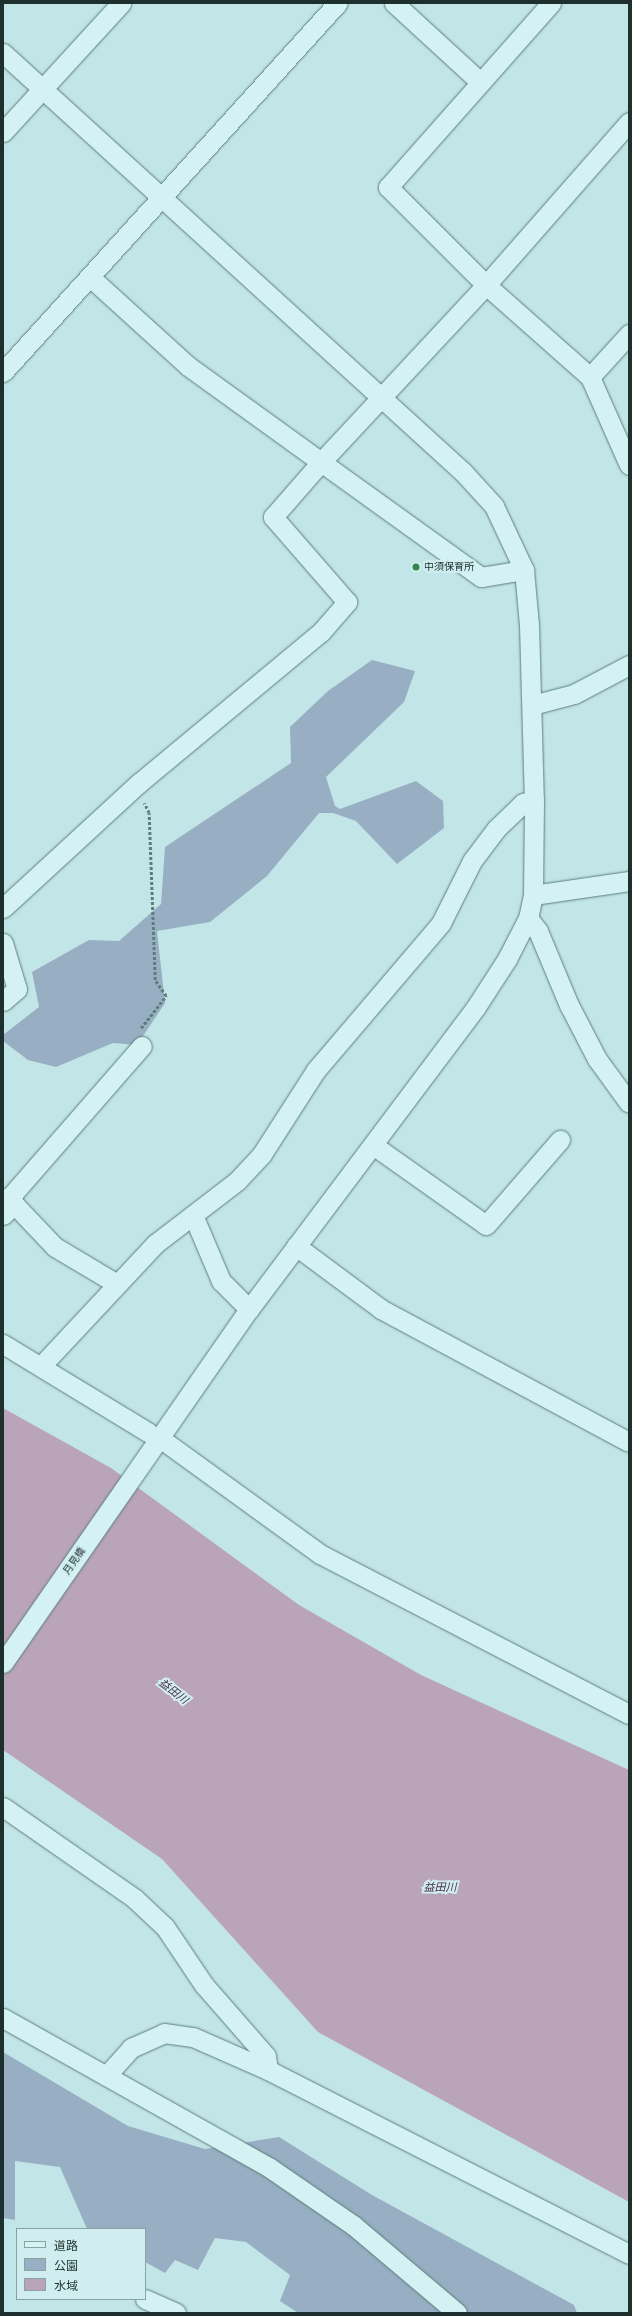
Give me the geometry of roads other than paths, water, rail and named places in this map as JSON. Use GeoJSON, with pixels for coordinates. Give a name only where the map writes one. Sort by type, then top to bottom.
{"type":"FeatureCollection","features":[{"type":"Feature","properties":{"kind":"street"},"geometry":{"type":"LineString","coordinates":[[3,132],[121,3]]}},
{"type":"Feature","properties":{"kind":"street"},"geometry":{"type":"LineString","coordinates":[[3,372],[338,3]]}},
{"type":"Feature","properties":{"kind":"street"},"geometry":{"type":"LineString","coordinates":[[394,3],[479,81]]}},
{"type":"Feature","properties":{"kind":"street"},"geometry":{"type":"LineString","coordinates":[[550,3],[479,81],[388,187],[486,285],[590,377],[629,465]]}},
{"type":"Feature","properties":{"kind":"street"},"geometry":{"type":"LineString","coordinates":[[3,52],[463,472],[494,506],[524,570],[481,577],[188,366],[90,277]]}},
{"type":"Feature","properties":{"kind":"street"},"geometry":{"type":"LineString","coordinates":[[3,908],[135,787],[321,632],[348,602],[273,517],[321,462],[486,285],[629,122]]}},
{"type":"Feature","properties":{"kind":"street"},"geometry":{"type":"LineString","coordinates":[[590,377],[629,334]]}},
{"type":"Feature","properties":{"kind":"street","name":"月見橋"},"geometry":{"type":"LineString","coordinates":[[3,1663],[249,1309],[476,1007],[507,959],[528,918],[533,895],[534,800],[532,706],[524,570]]}},
{"type":"Feature","properties":{"kind":"street"},"geometry":{"type":"LineString","coordinates":[[532,706],[574,694],[629,665]]}},
{"type":"Feature","properties":{"kind":"street"},"geometry":{"type":"LineString","coordinates":[[41,1366],[155,1244],[237,1181],[262,1154],[316,1070],[441,923],[472,861],[496,829],[523,803],[534,800]]}},
{"type":"Feature","properties":{"kind":"street"},"geometry":{"type":"LineString","coordinates":[[533,895],[629,880]]}},
{"type":"Feature","properties":{"kind":"street"},"geometry":{"type":"LineString","coordinates":[[528,918],[538,931],[568,1005],[597,1059],[629,1103]]}},
{"type":"Feature","properties":{"kind":"street"},"geometry":{"type":"LineString","coordinates":[[3,943],[17,989],[3,1001]]}},
{"type":"Feature","properties":{"kind":"street"},"geometry":{"type":"LineString","coordinates":[[117,1284],[55,1247],[9,1210],[11,1196],[142,1046]]}},
{"type":"Feature","properties":{"kind":"street"},"geometry":{"type":"LineString","coordinates":[[373,1145],[486,1225],[560,1140]]}},
{"type":"Feature","properties":{"kind":"street"},"geometry":{"type":"LineString","coordinates":[[193,1216],[221,1282],[249,1309]]}},
{"type":"Feature","properties":{"kind":"street"},"geometry":{"type":"LineString","coordinates":[[296,1246],[381,1309],[629,1442]]}},
{"type":"Feature","properties":{"kind":"street"},"geometry":{"type":"LineString","coordinates":[[3,1344],[148,1432]]}},
{"type":"Feature","properties":{"kind":"street"},"geometry":{"type":"LineString","coordinates":[[168,1444],[320,1554],[629,1714]]}},
{"type":"Feature","properties":{"kind":"street"},"geometry":{"type":"LineString","coordinates":[[3,1807],[134,1898],[165,1927],[204,1985],[266,2056],[268,2070]]}},
{"type":"Feature","properties":{"kind":"street"},"geometry":{"type":"LineString","coordinates":[[3,2018],[276,2172],[353,2225],[457,2313]]}},
{"type":"Feature","properties":{"kind":"street"},"geometry":{"type":"LineString","coordinates":[[106,2076],[131,2048],[164,2033],[194,2037],[268,2070],[629,2254]]}},
{"type":"Feature","properties":{"kind":"street"},"geometry":{"type":"LineString","coordinates":[[146,2299],[176,2313]]}},
{"type":"Feature","properties":{"kind":"water","name":"益田川"},"geometry":{"type":"Polygon","coordinates":[[[3,1408],[111,1468],[299,1605],[421,1675],[629,1770],[629,2202],[318,2032],[162,1859],[3,1750],[3,1408]]]}},
{"type":"Feature","properties":{"kind":"place","name":"中須保育所"},"geometry":{"type":"Point","coordinates":[416,567]}}]}
